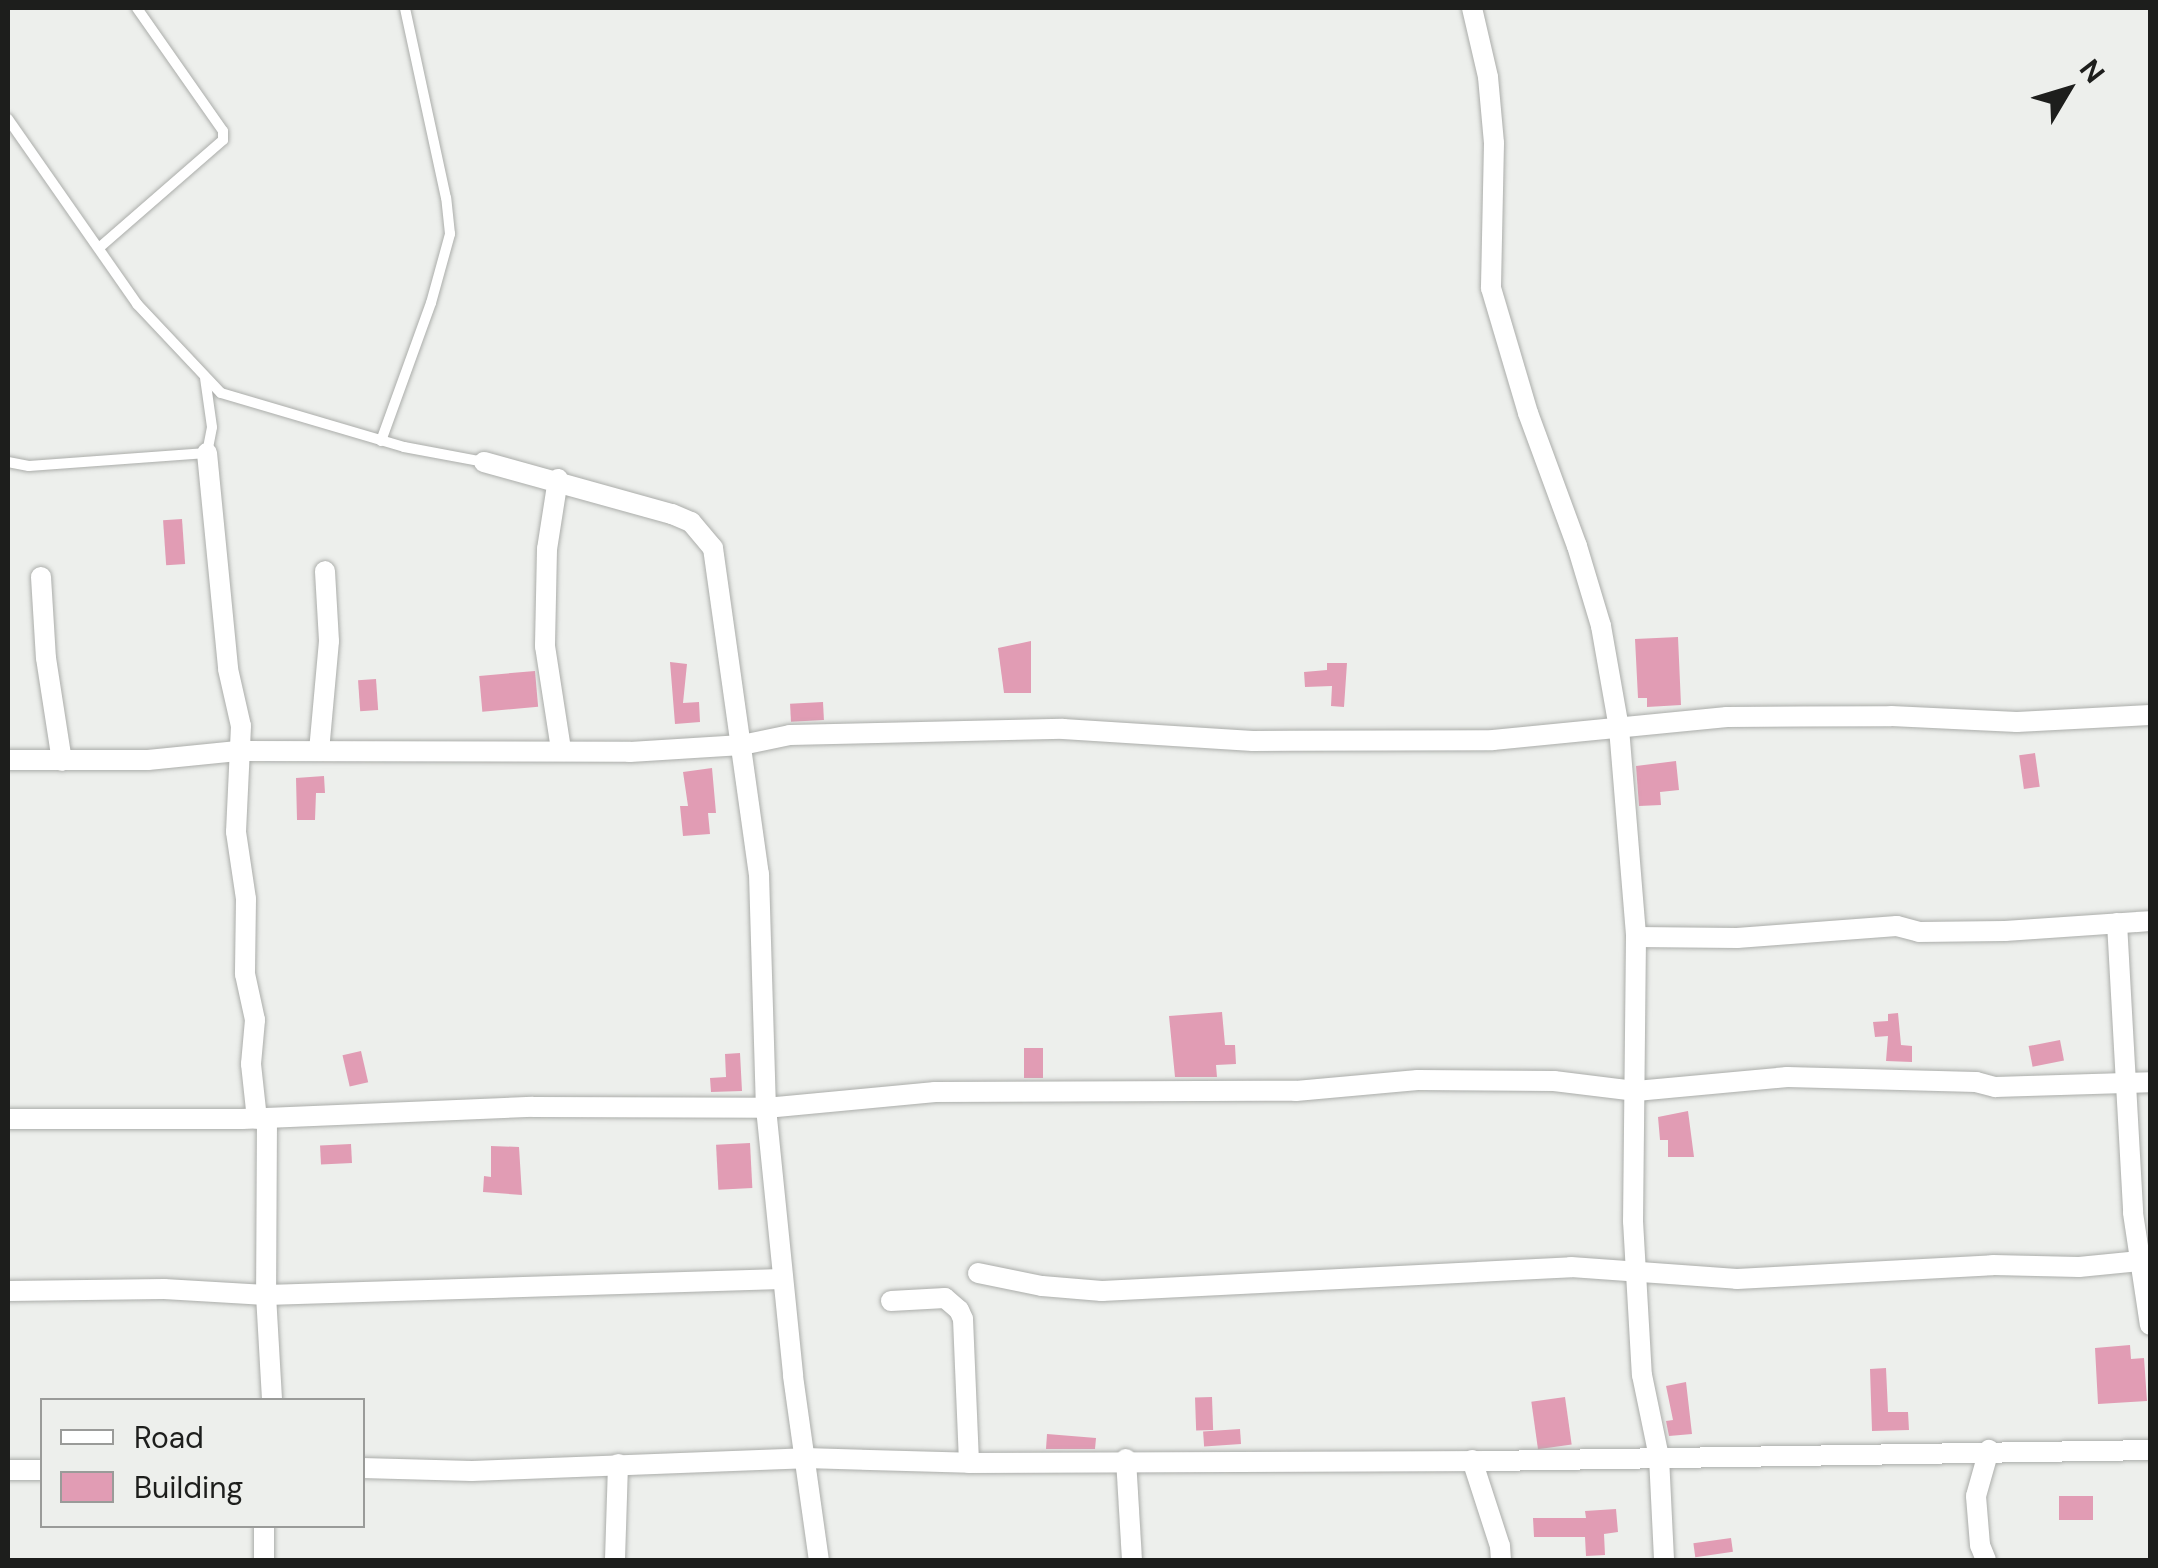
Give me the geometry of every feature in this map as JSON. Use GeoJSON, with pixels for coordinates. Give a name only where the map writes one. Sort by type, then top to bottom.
{"type":"FeatureCollection","features":[{"type":"Feature","properties":{"kind":"street"},"geometry":{"type":"LineString","coordinates":[[1472,8],[1488,78],[1494,142],[1491,288],[1528,413],[1577,546],[1600,626],[1619,728],[1636,937],[1632,1193],[1636,1270],[1642,1375],[1659,1457],[1664,1560]]}},
{"type":"Feature","properties":{"kind":"street"},"geometry":{"type":"LineString","coordinates":[[207,453],[228,669],[241,726],[236,832],[246,899],[244,974],[255,1020],[252,1064],[262,1119],[272,1398]]}},
{"type":"Feature","properties":{"kind":"street"},"geometry":{"type":"LineString","coordinates":[[484,462],[558,479],[691,522],[706,535],[716,561],[759,874],[766,1108],[782,1279],[820,1560]]}},
{"type":"Feature","properties":{"kind":"street"},"geometry":{"type":"LineString","coordinates":[[558,479],[547,549],[546,646],[561,749]]}},
{"type":"Feature","properties":{"kind":"street"},"geometry":{"type":"LineString","coordinates":[[319,751],[330,641],[325,571]]}},
{"type":"Feature","properties":{"kind":"street"},"geometry":{"type":"LineString","coordinates":[[41,576],[46,658],[62,762]]}},
{"type":"Feature","properties":{"kind":"street"},"geometry":{"type":"LineString","coordinates":[[8,760],[62,762],[238,751],[630,752],[742,745],[790,735],[1063,729],[1253,742],[1494,740],[1727,717],[1890,716],[2017,722],[2150,715]]}},
{"type":"Feature","properties":{"kind":"street"},"geometry":{"type":"LineString","coordinates":[[1636,937],[1737,938],[1897,926],[1920,932],[2005,931],[2150,921]]}},
{"type":"Feature","properties":{"kind":"street"},"geometry":{"type":"LineString","coordinates":[[2117,922],[2126,1083],[2150,1324]]}},
{"type":"Feature","properties":{"kind":"street"},"geometry":{"type":"LineString","coordinates":[[8,1118],[262,1119],[533,1107],[766,1108],[935,1092],[1296,1090],[1418,1080],[1554,1082],[1636,1091],[1787,1077],[1976,1082],[1993,1087],[2150,1082]]}},
{"type":"Feature","properties":{"kind":"street"},"geometry":{"type":"LineString","coordinates":[[978,1273],[1042,1286],[1102,1291],[1571,1267],[1738,1278],[1993,1264],[2080,1267],[2145,1261]]}},
{"type":"Feature","properties":{"kind":"street"},"geometry":{"type":"LineString","coordinates":[[8,1291],[164,1289],[266,1295],[782,1279]]}},
{"type":"Feature","properties":{"kind":"street"},"geometry":{"type":"LineString","coordinates":[[891,1302],[945,1298],[963,1320],[969,1463]]}},
{"type":"Feature","properties":{"kind":"street"},"geometry":{"type":"LineString","coordinates":[[1986,1560],[1980,1545],[1976,1496],[1990,1450]]}},
{"type":"Feature","properties":{"kind":"street"},"geometry":{"type":"LineString","coordinates":[[365,1468],[472,1471],[805,1458],[969,1463],[1126,1459],[1825,1458],[1990,1450],[2150,1450]]}},
{"type":"Feature","properties":{"kind":"street"},"geometry":{"type":"LineString","coordinates":[[1126,1459],[1132,1560]]}},
{"type":"Feature","properties":{"kind":"street"},"geometry":{"type":"LineString","coordinates":[[1472,1460],[1501,1560]]}},
{"type":"Feature","properties":{"kind":"street"},"geometry":{"type":"LineString","coordinates":[[615,1560],[618,1464]]}},
{"type":"Feature","properties":{"kind":"street"},"geometry":{"type":"LineString","coordinates":[[8,1470],[40,1470]]}},
{"type":"Feature","properties":{"kind":"street"},"geometry":{"type":"LineString","coordinates":[[264,1528],[264,1560]]}},
{"type":"Feature","properties":{"kind":"lane"},"geometry":{"type":"LineString","coordinates":[[100,247],[224,140],[223,131],[137,8]]}},
{"type":"Feature","properties":{"kind":"lane"},"geometry":{"type":"LineString","coordinates":[[381,440],[437,286],[450,234],[446,198],[405,8]]}},
{"type":"Feature","properties":{"kind":"lane"},"geometry":{"type":"LineString","coordinates":[[8,119],[137,304],[221,392],[255,406],[381,440],[484,462]]}},
{"type":"Feature","properties":{"kind":"lane"},"geometry":{"type":"LineString","coordinates":[[8,462],[64,465],[207,453],[212,427],[205,378]]}},
{"type":"Feature","properties":{"kind":"building"},"geometry":{"type":"Polygon","coordinates":[[[182,519],[185,564],[166,565],[163,520],[182,519]]]}},
{"type":"Feature","properties":{"kind":"building"},"geometry":{"type":"Polygon","coordinates":[[[1678,637],[1681,705],[1647,707],[1647,698],[1638,698],[1635,639],[1678,637]]]}},
{"type":"Feature","properties":{"kind":"building"},"geometry":{"type":"Polygon","coordinates":[[[1031,641],[1031,693],[1004,693],[998,648],[1031,641]]]}},
{"type":"Feature","properties":{"kind":"building"},"geometry":{"type":"Polygon","coordinates":[[[670,662],[687,664],[683,703],[699,702],[700,722],[675,724],[670,662]]]}},
{"type":"Feature","properties":{"kind":"building"},"geometry":{"type":"Polygon","coordinates":[[[1327,663],[1347,663],[1344,707],[1331,706],[1332,686],[1305,687],[1304,672],[1327,670],[1327,663]]]}},
{"type":"Feature","properties":{"kind":"building"},"geometry":{"type":"Polygon","coordinates":[[[535,671],[538,707],[482,712],[479,676],[535,671]]]}},
{"type":"Feature","properties":{"kind":"building"},"geometry":{"type":"Polygon","coordinates":[[[376,679],[378,710],[360,711],[358,680],[376,679]]]}},
{"type":"Feature","properties":{"kind":"building"},"geometry":{"type":"Polygon","coordinates":[[[823,702],[824,720],[791,722],[790,704],[823,702]]]}},
{"type":"Feature","properties":{"kind":"building"},"geometry":{"type":"Polygon","coordinates":[[[2035,753],[2040,787],[2024,789],[2019,755],[2035,753]]]}},
{"type":"Feature","properties":{"kind":"building"},"geometry":{"type":"Polygon","coordinates":[[[1676,761],[1679,790],[1660,792],[1661,805],[1639,806],[1636,766],[1676,761]]]}},
{"type":"Feature","properties":{"kind":"building"},"geometry":{"type":"Polygon","coordinates":[[[712,768],[716,813],[708,813],[710,834],[683,836],[680,806],[688,806],[683,772],[712,768]]]}},
{"type":"Feature","properties":{"kind":"building"},"geometry":{"type":"Polygon","coordinates":[[[324,776],[325,793],[316,793],[315,820],[297,820],[296,778],[324,776]]]}},
{"type":"Feature","properties":{"kind":"building"},"geometry":{"type":"Polygon","coordinates":[[[1222,1012],[1225,1045],[1235,1045],[1236,1064],[1216,1065],[1217,1077],[1175,1077],[1169,1016],[1222,1012]]]}},
{"type":"Feature","properties":{"kind":"building"},"geometry":{"type":"Polygon","coordinates":[[[1898,1013],[1901,1045],[1912,1046],[1912,1062],[1886,1061],[1888,1036],[1875,1037],[1873,1022],[1888,1021],[1888,1014],[1898,1013]]]}},
{"type":"Feature","properties":{"kind":"building"},"geometry":{"type":"Polygon","coordinates":[[[2060,1040],[2064,1061],[2033,1067],[2029,1046],[2060,1040]]]}},
{"type":"Feature","properties":{"kind":"building"},"geometry":{"type":"Polygon","coordinates":[[[1024,1048],[1043,1048],[1043,1078],[1024,1078],[1024,1048]]]}},
{"type":"Feature","properties":{"kind":"building"},"geometry":{"type":"Polygon","coordinates":[[[361,1051],[368,1082],[350,1086],[342,1055],[361,1051]]]}},
{"type":"Feature","properties":{"kind":"building"},"geometry":{"type":"Polygon","coordinates":[[[740,1053],[742,1091],[711,1092],[710,1078],[726,1077],[725,1054],[740,1053]]]}},
{"type":"Feature","properties":{"kind":"building"},"geometry":{"type":"Polygon","coordinates":[[[1688,1111],[1694,1157],[1668,1157],[1668,1140],[1660,1140],[1658,1117],[1688,1111]]]}},
{"type":"Feature","properties":{"kind":"building"},"geometry":{"type":"Polygon","coordinates":[[[750,1143],[752,1188],[718,1190],[716,1145],[750,1143]]]}},
{"type":"Feature","properties":{"kind":"building"},"geometry":{"type":"Polygon","coordinates":[[[351,1144],[352,1163],[321,1165],[320,1146],[351,1144]]]}},
{"type":"Feature","properties":{"kind":"building"},"geometry":{"type":"Polygon","coordinates":[[[491,1146],[519,1147],[522,1195],[483,1192],[484,1176],[491,1177],[491,1146]]]}},
{"type":"Feature","properties":{"kind":"building"},"geometry":{"type":"Polygon","coordinates":[[[2130,1345],[2131,1359],[2144,1358],[2147,1401],[2098,1404],[2095,1348],[2130,1345]]]}},
{"type":"Feature","properties":{"kind":"building"},"geometry":{"type":"Polygon","coordinates":[[[1886,1368],[1888,1412],[1908,1412],[1909,1430],[1872,1431],[1870,1369],[1886,1368]]]}},
{"type":"Feature","properties":{"kind":"building"},"geometry":{"type":"Polygon","coordinates":[[[1686,1382],[1692,1434],[1669,1436],[1666,1421],[1673,1420],[1666,1386],[1686,1382]]]}},
{"type":"Feature","properties":{"kind":"building"},"geometry":{"type":"Polygon","coordinates":[[[1212,1397],[1213,1430],[1196,1431],[1195,1398],[1212,1397]]]}},
{"type":"Feature","properties":{"kind":"building"},"geometry":{"type":"Polygon","coordinates":[[[1565,1397],[1572,1445],[1538,1449],[1531,1402],[1565,1397]]]}},
{"type":"Feature","properties":{"kind":"building"},"geometry":{"type":"Polygon","coordinates":[[[1240,1429],[1241,1444],[1204,1447],[1203,1432],[1240,1429]]]}},
{"type":"Feature","properties":{"kind":"building"},"geometry":{"type":"Polygon","coordinates":[[[1047,1434],[1096,1438],[1095,1449],[1046,1449],[1047,1434]]]}},
{"type":"Feature","properties":{"kind":"building"},"geometry":{"type":"Polygon","coordinates":[[[2059,1496],[2093,1496],[2093,1520],[2059,1520],[2059,1496]]]}},
{"type":"Feature","properties":{"kind":"building"},"geometry":{"type":"Polygon","coordinates":[[[1616,1509],[1618,1532],[1604,1534],[1605,1555],[1586,1556],[1585,1537],[1534,1537],[1533,1518],[1586,1518],[1585,1511],[1616,1509]]]}},
{"type":"Feature","properties":{"kind":"building"},"geometry":{"type":"Polygon","coordinates":[[[1731,1538],[1733,1552],[1695,1557],[1693,1543],[1731,1538]]]}}]}
